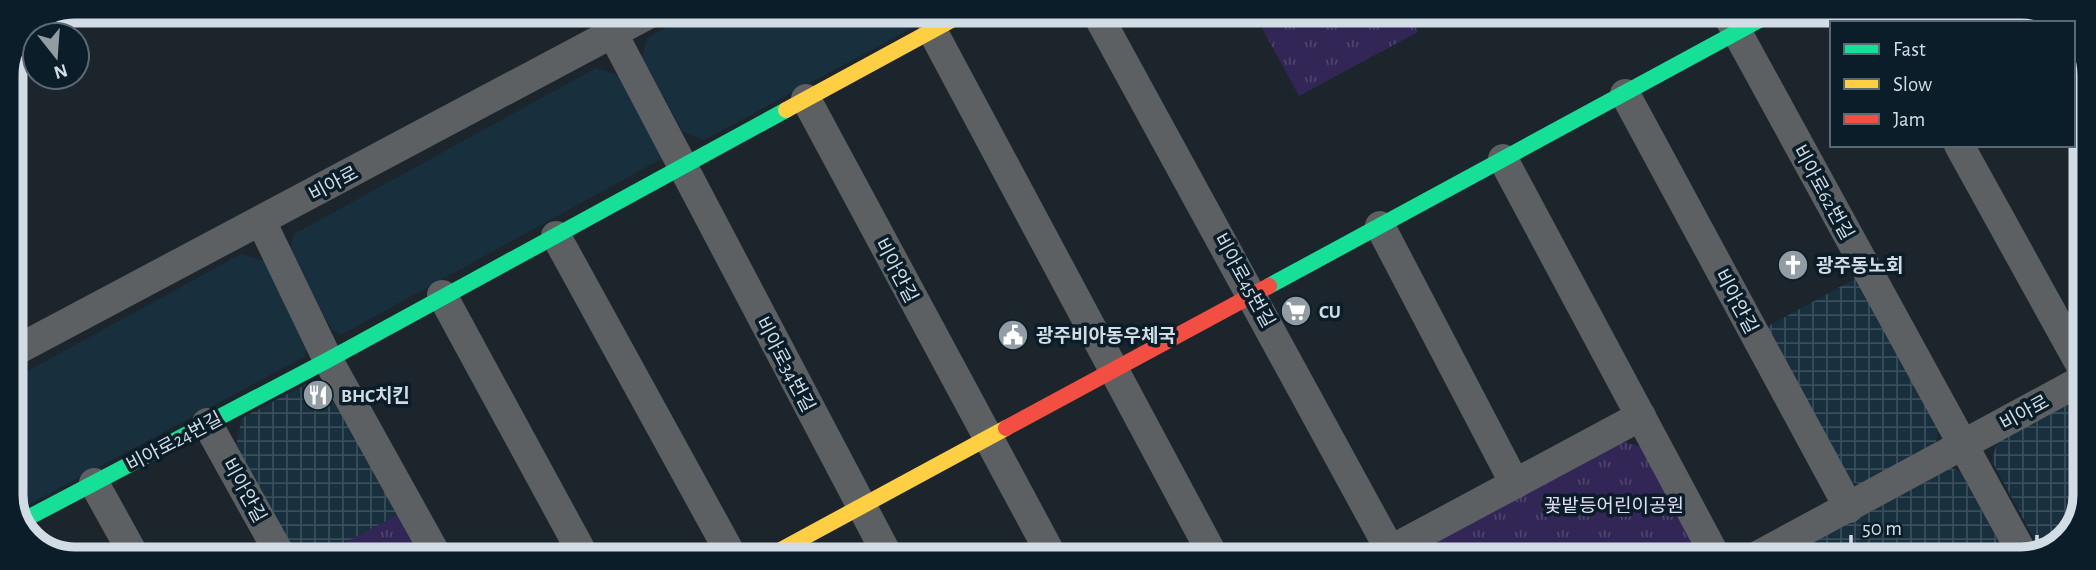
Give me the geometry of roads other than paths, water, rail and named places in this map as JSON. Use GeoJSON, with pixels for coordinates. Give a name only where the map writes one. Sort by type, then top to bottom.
{"type":"FeatureCollection","features":[{"type":"Feature","properties":{"kind":"street","name":"비아로"},"geometry":{"type":"LineString","coordinates":[[23,346],[633,23]]}},
{"type":"Feature","properties":{"kind":"street"},"geometry":{"type":"LineString","coordinates":[[328,360],[442,295],[682,169],[948,23]]}},
{"type":"Feature","properties":{"kind":"street","name":"비아로45번길"},"geometry":{"type":"LineString","coordinates":[[1102,23],[1389,547]]}},
{"type":"Feature","properties":{"kind":"street"},"geometry":{"type":"LineString","coordinates":[[786,547],[989,440],[1625,94],[1730,23]]}},
{"type":"Feature","properties":{"kind":"street","name":"비아로62번길"},"geometry":{"type":"LineString","coordinates":[[1732,23],[2019,547]]}},
{"type":"Feature","properties":{"kind":"street"},"geometry":{"type":"LineString","coordinates":[[933,32],[1209,547]]}},
{"type":"Feature","properties":{"kind":"street","name":"비아로34번길"},"geometry":{"type":"LineString","coordinates":[[613,34],[883,547]]}},
{"type":"Feature","properties":{"kind":"street","name":"비아안길"},"geometry":{"type":"LineString","coordinates":[[1625,94],[1849,508]]}},
{"type":"Feature","properties":{"kind":"street","name":"비아안길"},"geometry":{"type":"LineString","coordinates":[[806,99],[1047,547]]}},
{"type":"Feature","properties":{"kind":"street"},"geometry":{"type":"LineString","coordinates":[[1960,147],[2073,351]]}},
{"type":"Feature","properties":{"kind":"street"},"geometry":{"type":"LineString","coordinates":[[1503,159],[1711,547]]}},
{"type":"Feature","properties":{"kind":"street"},"geometry":{"type":"LineString","coordinates":[[261,221],[328,360],[432,547]]}},
{"type":"Feature","properties":{"kind":"street"},"geometry":{"type":"LineString","coordinates":[[1380,226],[1515,484],[1641,416]]}},
{"type":"Feature","properties":{"kind":"street"},"geometry":{"type":"LineString","coordinates":[[556,236],[727,547]]}},
{"type":"Feature","properties":{"kind":"street"},"geometry":{"type":"LineString","coordinates":[[442,295],[579,547]]}},
{"type":"Feature","properties":{"kind":"street","name":"비아로24번길"},"geometry":{"type":"LineString","coordinates":[[28,518],[328,360]]}},
{"type":"Feature","properties":{"kind":"street","name":"비아로"},"geometry":{"type":"LineString","coordinates":[[1964,445],[2073,385]]}},
{"type":"Feature","properties":{"kind":"street","name":"비아안길"},"geometry":{"type":"LineString","coordinates":[[207,423],[276,547]]}},
{"type":"Feature","properties":{"kind":"street"},"geometry":{"type":"LineString","coordinates":[[1775,547],[1964,445]]}},
{"type":"Feature","properties":{"kind":"street"},"geometry":{"type":"LineString","coordinates":[[94,483],[129,547]]}},
{"type":"Feature","properties":{"kind":"street","name":"비아로45번길"},"geometry":{"type":"LineString","coordinates":[[1405,547],[1515,484]]}},
{"type":"Feature","properties":{"kind":"place","name":"광주동노회"},"geometry":{"type":"Point","coordinates":[1793,265]}},
{"type":"Feature","properties":{"kind":"place","name":"CU"},"geometry":{"type":"Point","coordinates":[1296,311]}},
{"type":"Feature","properties":{"kind":"place","name":"광주비아동우체국"},"geometry":{"type":"Point","coordinates":[1013,335]}},
{"type":"Feature","properties":{"kind":"place","name":"BHC치킨"},"geometry":{"type":"Point","coordinates":[318,395]}},
{"type":"Feature","properties":{"kind":"park label","name":"꽃밭등어린이공원"},"geometry":{"type":"Point","coordinates":[1614,505]}}]}
